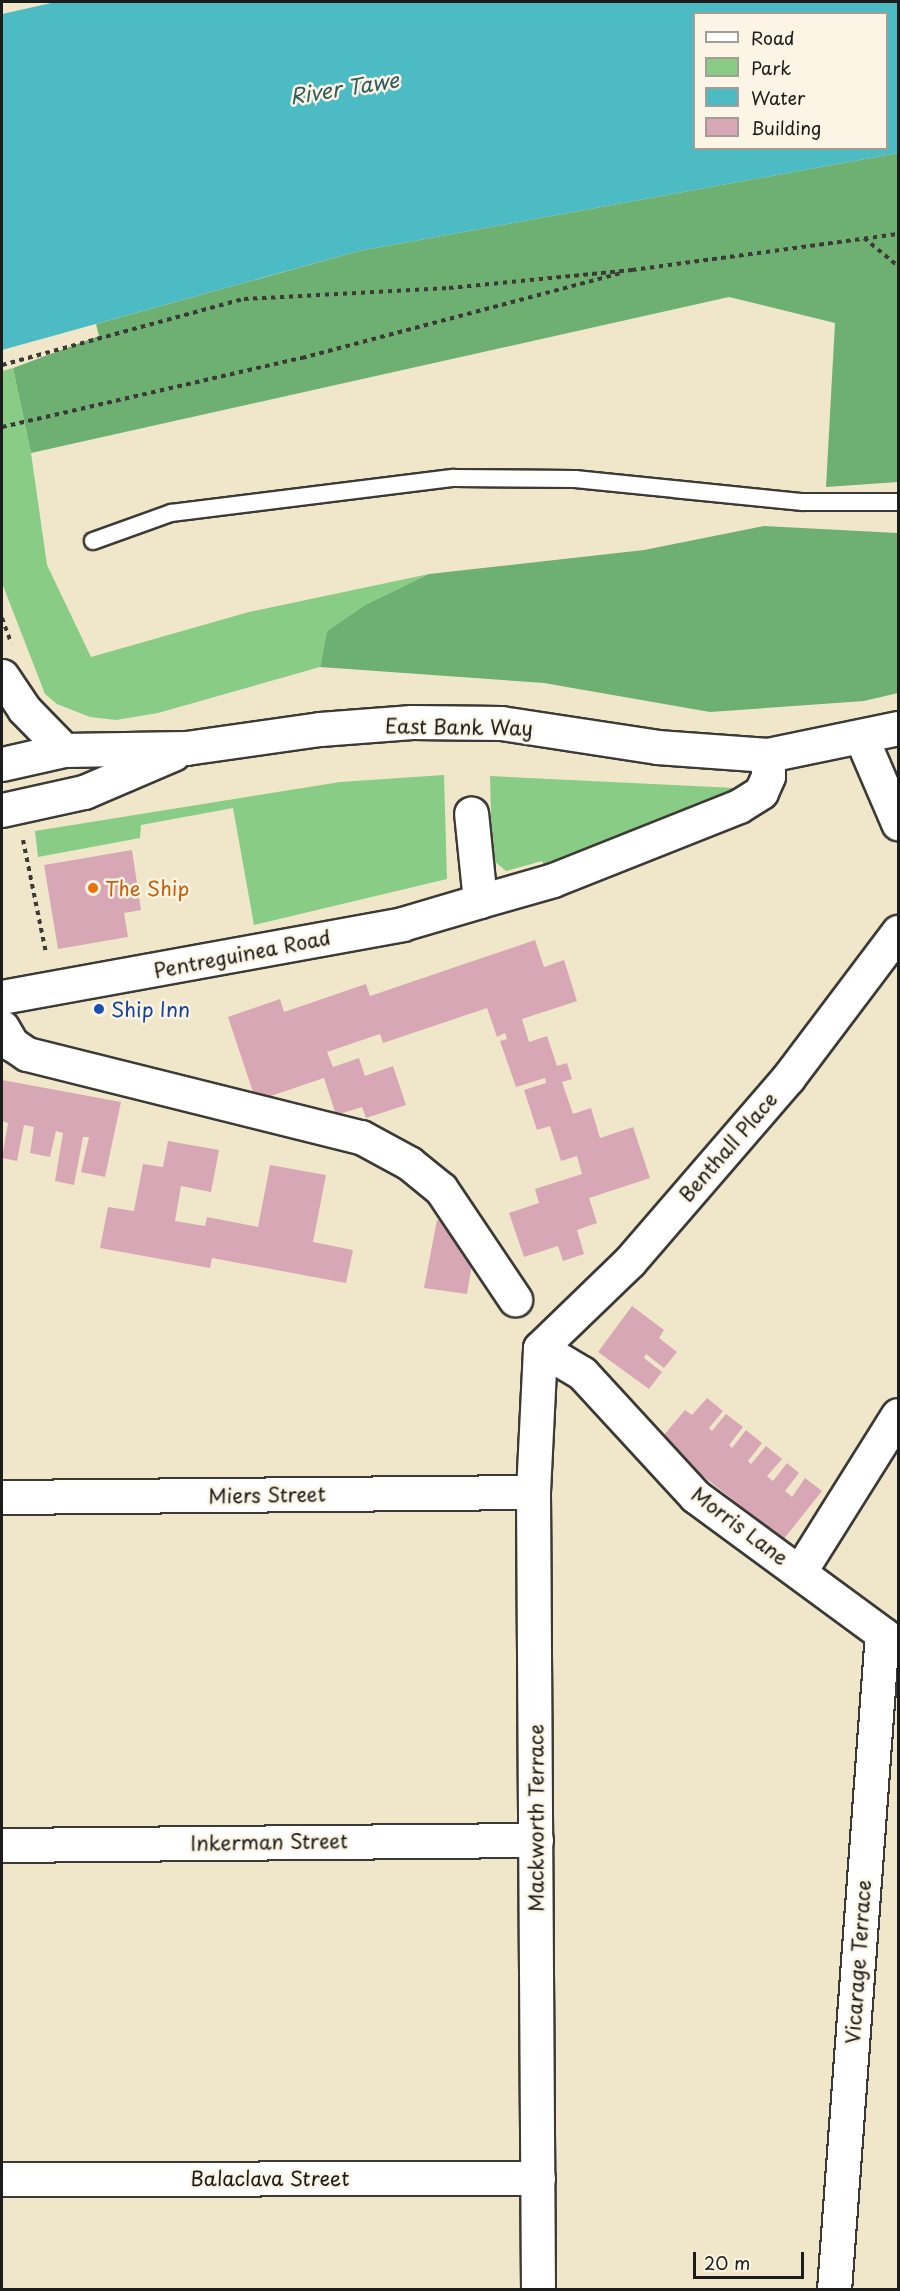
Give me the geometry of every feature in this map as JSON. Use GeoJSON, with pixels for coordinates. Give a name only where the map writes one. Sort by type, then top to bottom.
{"type":"FeatureCollection","features":[{"type":"Feature","properties":{"kind":"street"},"geometry":{"type":"LineString","coordinates":[[2,676],[24,709],[64,750]]}},
{"type":"Feature","properties":{"kind":"street","name":"East Bank Way"},"geometry":{"type":"LineString","coordinates":[[2,764],[64,750],[186,748],[320,729],[412,722],[501,723],[657,747],[768,754]]}},
{"type":"Feature","properties":{"kind":"street"},"geometry":{"type":"LineString","coordinates":[[768,754],[898,728]]}},
{"type":"Feature","properties":{"kind":"street"},"geometry":{"type":"LineString","coordinates":[[861,737],[898,823]]}},
{"type":"Feature","properties":{"kind":"street","name":"East Bank Way"},"geometry":{"type":"LineString","coordinates":[[2,810],[84,792],[186,748]]}},
{"type":"Feature","properties":{"kind":"street","name":"Pentreguinea Road"},"geometry":{"type":"LineString","coordinates":[[2,997],[402,924],[553,880],[739,806],[761,792],[768,776],[768,754]]}},
{"type":"Feature","properties":{"kind":"street"},"geometry":{"type":"LineString","coordinates":[[471,813],[480,901]]}},
{"type":"Feature","properties":{"kind":"street","name":"Benthall Place"},"geometry":{"type":"LineString","coordinates":[[540,1348],[630,1261],[788,1078],[898,932]]}},
{"type":"Feature","properties":{"kind":"street"},"geometry":{"type":"LineString","coordinates":[[2,1026],[12,1044],[27,1054],[361,1137],[409,1163],[441,1189],[515,1299]]}},
{"type":"Feature","properties":{"kind":"street","name":"Mackworth Terrace"},"geometry":{"type":"LineString","coordinates":[[538,2289],[533,1492],[540,1348]]}},
{"type":"Feature","properties":{"kind":"street","name":"Morris Lane"},"geometry":{"type":"LineString","coordinates":[[540,1348],[582,1373],[695,1496],[800,1571],[890,1640]]}},
{"type":"Feature","properties":{"kind":"street"},"geometry":{"type":"LineString","coordinates":[[800,1571],[898,1415]]}},
{"type":"Feature","properties":{"kind":"street","name":"Miers Street"},"geometry":{"type":"LineString","coordinates":[[2,1497],[533,1492]]}},
{"type":"Feature","properties":{"kind":"street","name":"Vicarage Terrace"},"geometry":{"type":"LineString","coordinates":[[834,2289],[890,1640]]}},
{"type":"Feature","properties":{"kind":"street","name":"Inkerman Street"},"geometry":{"type":"LineString","coordinates":[[2,1845],[536,1840]]}},
{"type":"Feature","properties":{"kind":"street","name":"Balaclava Street"},"geometry":{"type":"LineString","coordinates":[[2,2179],[538,2178]]}},
{"type":"Feature","properties":{"kind":"lane"},"geometry":{"type":"LineString","coordinates":[[93,541],[171,513],[454,478],[575,480],[803,502],[898,502]]}},
{"type":"Feature","properties":{"kind":"path"},"geometry":{"type":"LineString","coordinates":[[2,365],[244,299],[449,288],[632,270],[898,234]]}},
{"type":"Feature","properties":{"kind":"path"},"geometry":{"type":"LineString","coordinates":[[864,238],[898,266]]}},
{"type":"Feature","properties":{"kind":"path"},"geometry":{"type":"LineString","coordinates":[[2,427],[302,358],[632,270]]}},
{"type":"Feature","properties":{"kind":"path"},"geometry":{"type":"LineString","coordinates":[[23,840],[54,989]]}},
{"type":"Feature","properties":{"kind":"green space"},"geometry":{"type":"Polygon","coordinates":[[[898,153],[898,482],[826,487],[835,323],[729,297],[31,453],[13,368],[99,336],[96,324],[359,251],[898,153]]]}},
{"type":"Feature","properties":{"kind":"green space"},"geometry":{"type":"Polygon","coordinates":[[[13,368],[31,453],[47,565],[91,657],[249,612],[429,574],[365,605],[327,631],[320,667],[158,713],[116,720],[90,717],[57,704],[45,694],[2,583],[2,371],[13,368]]]}},
{"type":"Feature","properties":{"kind":"green space"},"geometry":{"type":"Polygon","coordinates":[[[764,526],[898,533],[898,693],[864,701],[710,712],[544,683],[320,667],[327,631],[365,605],[429,574],[644,550],[764,526]]]}},
{"type":"Feature","properties":{"kind":"green space"},"geometry":{"type":"Polygon","coordinates":[[[444,775],[447,879],[254,925],[233,808],[141,825],[140,838],[38,857],[35,831],[340,782],[444,775]]]}},
{"type":"Feature","properties":{"kind":"green space"},"geometry":{"type":"Polygon","coordinates":[[[490,776],[735,788],[734,792],[548,878],[542,861],[506,871],[492,859],[490,776]]]}},
{"type":"Feature","properties":{"kind":"water","name":"River Tawe"},"geometry":{"type":"Polygon","coordinates":[[[56,2],[898,2],[898,153],[359,251],[2,350],[2,14],[56,2]]]}},
{"type":"Feature","properties":{"kind":"building","name":"The Ship"},"geometry":{"type":"Polygon","coordinates":[[[132,850],[141,910],[124,913],[128,937],[58,949],[44,865],[132,850]]]}},
{"type":"Feature","properties":{"kind":"building"},"geometry":{"type":"Polygon","coordinates":[[[535,940],[544,967],[564,960],[577,1001],[522,1019],[529,1042],[547,1036],[557,1066],[567,1063],[572,1079],[562,1082],[573,1114],[591,1108],[600,1138],[633,1127],[650,1178],[589,1198],[597,1223],[577,1230],[584,1254],[563,1261],[558,1246],[524,1257],[509,1213],[539,1203],[535,1189],[582,1174],[577,1156],[561,1161],[550,1126],[537,1130],[524,1090],[546,1083],[545,1078],[516,1087],[500,1041],[507,1039],[505,1033],[497,1037],[487,1008],[383,1043],[380,1034],[327,1052],[333,1067],[359,1058],[365,1076],[393,1066],[406,1105],[366,1118],[362,1107],[336,1115],[324,1078],[256,1101],[228,1017],[280,999],[284,1012],[366,984],[370,996],[535,940]]]}},
{"type":"Feature","properties":{"kind":"building"},"geometry":{"type":"Polygon","coordinates":[[[2,1080],[121,1102],[105,1177],[81,1172],[89,1137],[83,1137],[74,1185],[55,1181],[63,1133],[56,1131],[50,1157],[30,1153],[34,1127],[24,1125],[17,1161],[2,1158],[8,1123],[2,1121],[2,1080]]]}},
{"type":"Feature","properties":{"kind":"building"},"geometry":{"type":"Polygon","coordinates":[[[168,1141],[219,1150],[211,1192],[181,1186],[175,1221],[205,1226],[207,1217],[258,1227],[270,1165],[326,1175],[313,1242],[353,1250],[346,1283],[212,1258],[210,1268],[100,1248],[108,1207],[134,1211],[143,1164],[163,1167],[168,1141]]]}},
{"type":"Feature","properties":{"kind":"building"},"geometry":{"type":"Polygon","coordinates":[[[437,1220],[446,1222],[473,1258],[467,1294],[424,1288],[437,1220]]]}},
{"type":"Feature","properties":{"kind":"building"},"geometry":{"type":"Polygon","coordinates":[[[632,1306],[664,1330],[659,1338],[677,1352],[664,1368],[646,1354],[644,1358],[662,1372],[649,1389],[598,1352],[632,1306]]]}},
{"type":"Feature","properties":{"kind":"building"},"geometry":{"type":"Polygon","coordinates":[[[707,1398],[723,1411],[709,1428],[712,1431],[726,1414],[743,1427],[729,1445],[732,1448],[746,1430],[762,1443],[748,1461],[751,1464],[766,1446],[782,1459],[767,1476],[773,1481],[787,1463],[799,1473],[785,1491],[792,1497],[805,1478],[822,1491],[783,1540],[659,1441],[685,1410],[692,1415],[707,1398]]]}},
{"type":"Feature","properties":{"kind":"place","name":"The Ship"},"geometry":{"type":"Point","coordinates":[93,888]}},
{"type":"Feature","properties":{"kind":"place","name":"Ship Inn"},"geometry":{"type":"Point","coordinates":[99,1009]}}]}
